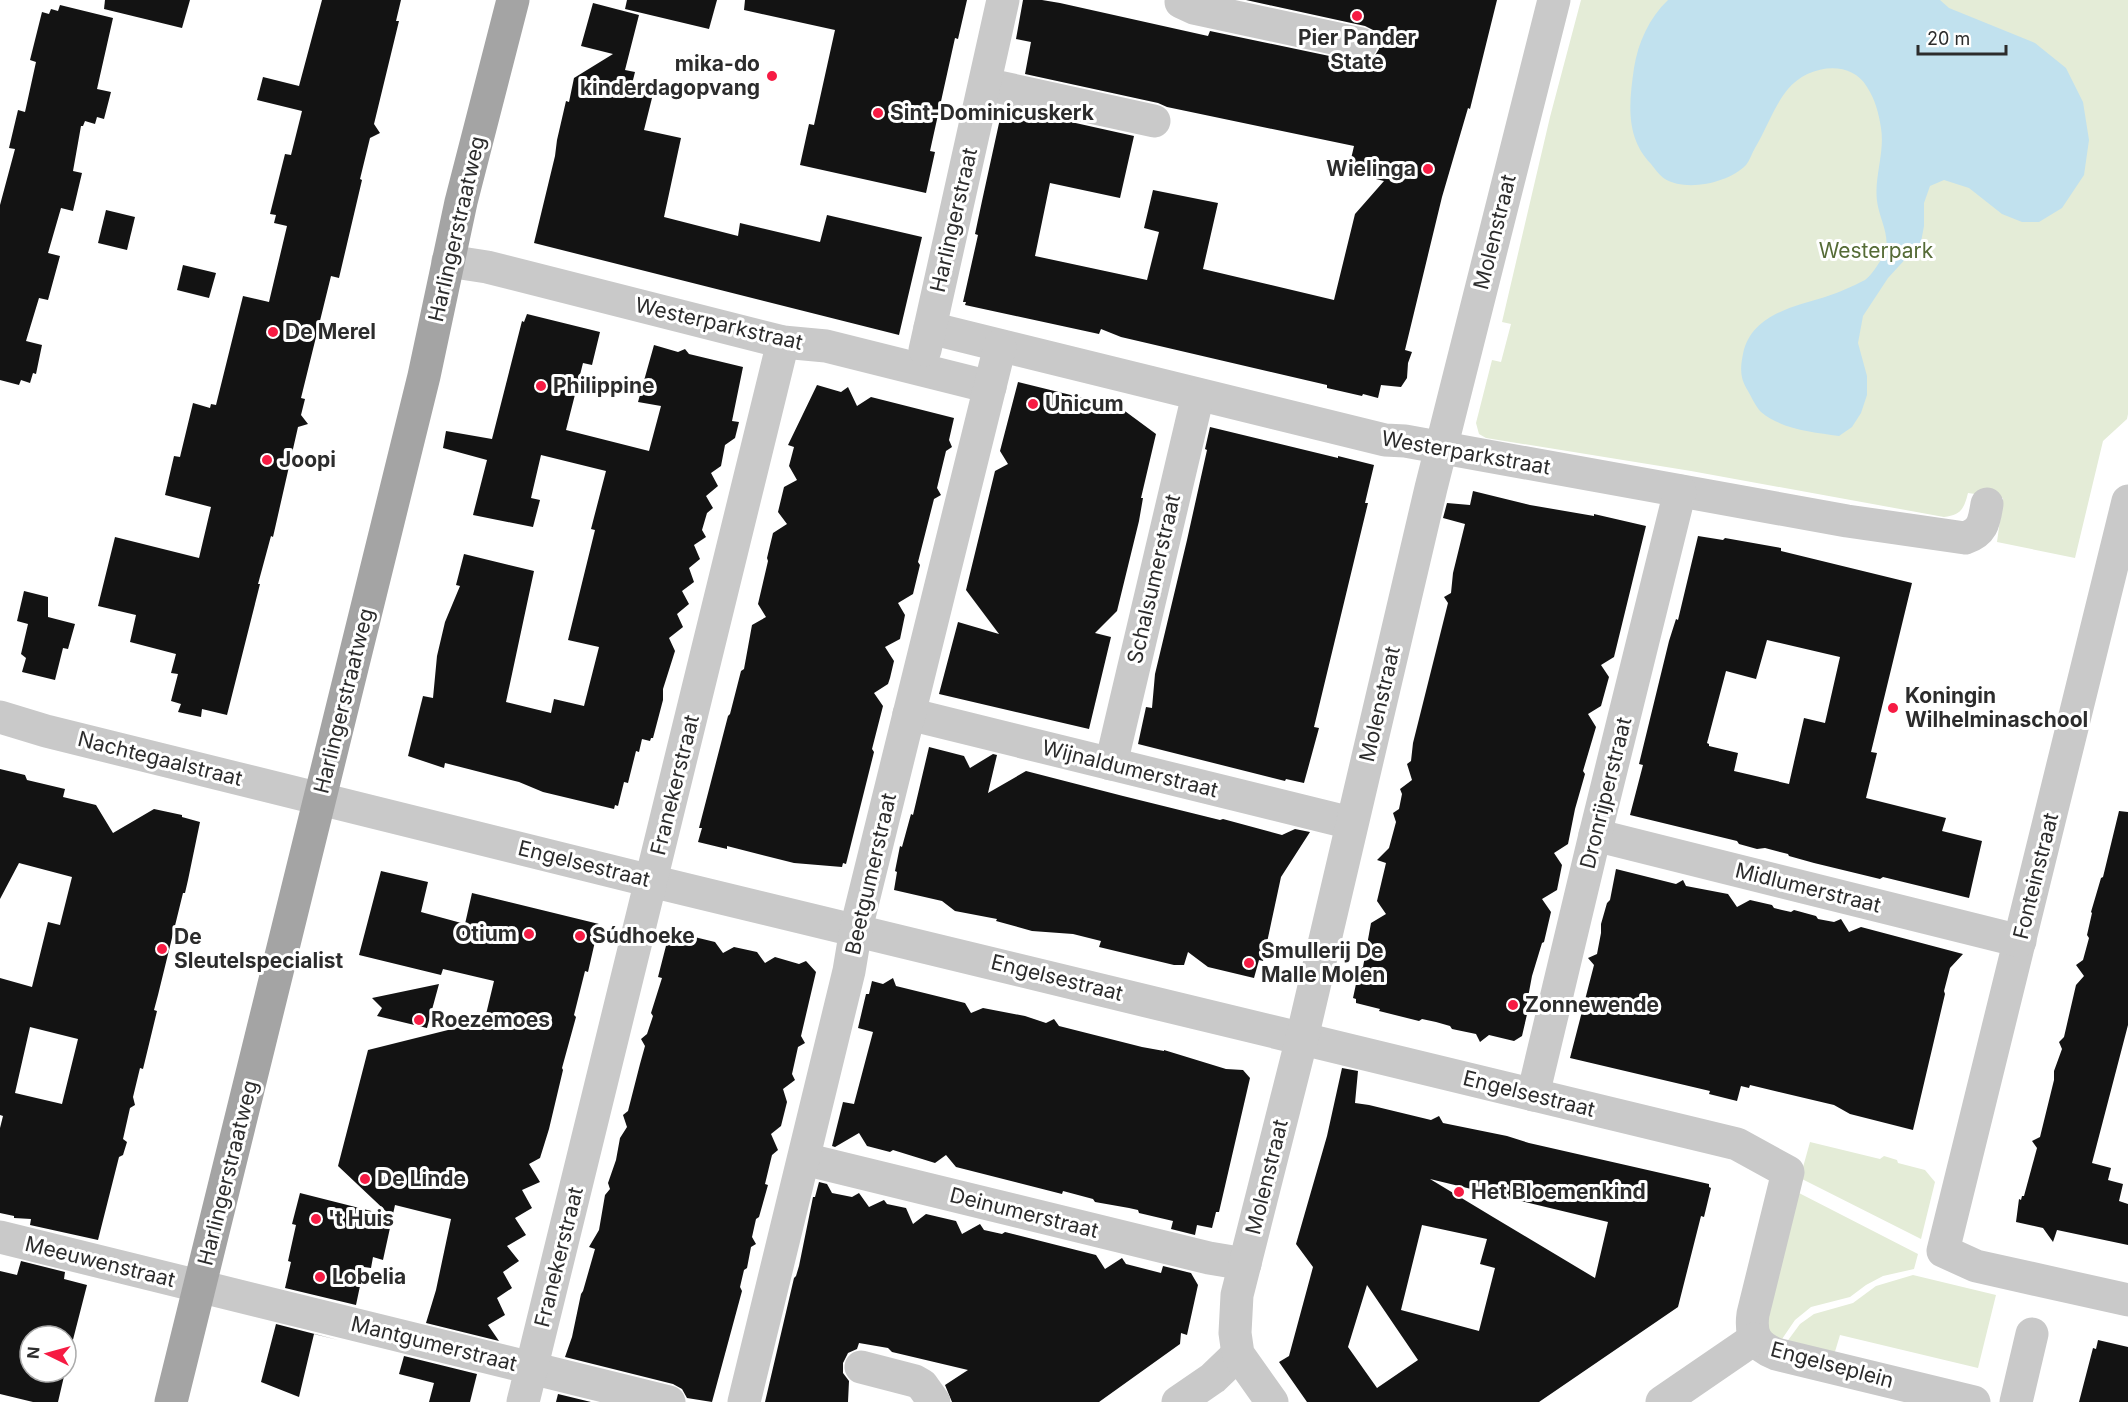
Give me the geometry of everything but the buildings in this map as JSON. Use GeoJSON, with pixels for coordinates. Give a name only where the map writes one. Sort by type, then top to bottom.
{"type":"FeatureCollection","features":[{"type":"Feature","properties":{"kind":"main road","name":"Harlingerstraatweg"},"geometry":{"type":"LineString","coordinates":[[171,1402],[321,799],[421,387],[461,202],[513,0]]}},
{"type":"Feature","properties":{"kind":"street","name":"Harlingerstraat"},"geometry":{"type":"LineString","coordinates":[[920,370],[1003,0]]}},
{"type":"Feature","properties":{"kind":"street","name":"Molenstraat"},"geometry":{"type":"LineString","coordinates":[[1238,1354],[1235,1314],[1237,1295],[1302,1038],[1442,448],[1554,0]]}},
{"type":"Feature","properties":{"kind":"street"},"geometry":{"type":"LineString","coordinates":[[1178,1],[1194,8],[1361,44]]}},
{"type":"Feature","properties":{"kind":"street"},"geometry":{"type":"LineString","coordinates":[[985,84],[1154,121]]}},
{"type":"Feature","properties":{"kind":"street","name":"Westerparkstraat"},"geometry":{"type":"LineString","coordinates":[[448,261],[487,267],[783,342],[826,346],[990,387]]}},
{"type":"Feature","properties":{"kind":"street","name":"Westerparkstraat"},"geometry":{"type":"LineString","coordinates":[[930,328],[1385,440],[1405,441],[1847,520],[1965,538],[1975,534],[1984,522],[1987,504]]}},
{"type":"Feature","properties":{"kind":"street","name":"Franekerstraat"},"geometry":{"type":"LineString","coordinates":[[523,1402],[783,342]]}},
{"type":"Feature","properties":{"kind":"street","name":"Beetgumerstraat"},"geometry":{"type":"LineString","coordinates":[[744,1402],[849,971],[856,929],[1000,346]]}},
{"type":"Feature","properties":{"kind":"street","name":"Schalsumerstraat"},"geometry":{"type":"LineString","coordinates":[[1110,764],[1198,395]]}},
{"type":"Feature","properties":{"kind":"street","name":"Dronrijperstraat"},"geometry":{"type":"LineString","coordinates":[[1533,1095],[1680,491]]}},
{"type":"Feature","properties":{"kind":"street","name":"Fonteinstraat"},"geometry":{"type":"LineString","coordinates":[[2128,501],[1943,1251],[1976,1266],[2056,1286],[2128,1300]]}},
{"type":"Feature","properties":{"kind":"street","name":"Wijnaldumerstraat"},"geometry":{"type":"LineString","coordinates":[[909,714],[1352,823]]}},
{"type":"Feature","properties":{"kind":"street","name":"Nachtegaalstraat"},"geometry":{"type":"LineString","coordinates":[[0,717],[46,731],[321,799]]}},
{"type":"Feature","properties":{"kind":"street","name":"Engelsestraat"},"geometry":{"type":"LineString","coordinates":[[321,799],[1737,1144],[1788,1172]]}},
{"type":"Feature","properties":{"kind":"street","name":"Midlumerstraat"},"geometry":{"type":"LineString","coordinates":[[1595,835],[2020,941]]}},
{"type":"Feature","properties":{"kind":"street","name":"Deinumerstraat"},"geometry":{"type":"LineString","coordinates":[[804,1159],[1198,1256],[1245,1264]]}},
{"type":"Feature","properties":{"kind":"street","name":"Engelseplein"},"geometry":{"type":"LineString","coordinates":[[1788,1172],[1753,1314],[1751,1327],[1754,1339],[1763,1348],[1776,1353],[1974,1402]]}},
{"type":"Feature","properties":{"kind":"street","name":"Meeuwenstraat"},"geometry":{"type":"LineString","coordinates":[[0,1237],[200,1287]]}},
{"type":"Feature","properties":{"kind":"street","name":"Mantgumerstraat"},"geometry":{"type":"LineString","coordinates":[[200,1287],[669,1402]]}},
{"type":"Feature","properties":{"kind":"street"},"geometry":{"type":"LineString","coordinates":[[2016,1402],[2032,1334]]}},
{"type":"Feature","properties":{"kind":"street"},"geometry":{"type":"LineString","coordinates":[[1662,1402],[1754,1339]]}},
{"type":"Feature","properties":{"kind":"street"},"geometry":{"type":"LineString","coordinates":[[1178,1402],[1213,1378],[1238,1354],[1272,1402]]}},
{"type":"Feature","properties":{"kind":"street"},"geometry":{"type":"LineString","coordinates":[[861,1367],[915,1381],[922,1385],[934,1402]]}},
{"type":"Feature","properties":{"kind":"green space","name":"Westerpark"},"geometry":{"type":"Polygon","coordinates":[[[1581,0],[2128,0],[2128,414],[2127,419],[2103,441],[2075,558],[1997,542],[2003,498],[1968,493],[1958,513],[1944,517],[1691,471],[1486,438],[1479,434],[1476,423],[1492,360],[1501,362],[1511,324],[1502,322],[1550,117],[1581,0]]]}},
{"type":"Feature","properties":{"kind":"green space"},"geometry":{"type":"Polygon","coordinates":[[[1810,1142],[1880,1159],[1884,1156],[1897,1160],[1898,1163],[1925,1170],[1935,1182],[1921,1239],[1800,1178],[1810,1142]]]}},
{"type":"Feature","properties":{"kind":"green space"},"geometry":{"type":"Polygon","coordinates":[[[1799,1193],[1918,1254],[1914,1269],[1883,1276],[1850,1297],[1811,1307],[1795,1320],[1780,1342],[1770,1334],[1766,1323],[1799,1193]]]}},
{"type":"Feature","properties":{"kind":"green space"},"geometry":{"type":"Polygon","coordinates":[[[1913,1275],[1996,1295],[1978,1368],[1840,1335],[1834,1355],[1786,1343],[1800,1324],[1814,1314],[1853,1303],[1876,1286],[1913,1275]]]}},
{"type":"Feature","properties":{"kind":"water"},"geometry":{"type":"Polygon","coordinates":[[[1668,0],[1940,0],[1949,8],[2035,43],[2066,68],[2083,102],[2089,140],[2084,175],[2062,208],[2039,222],[2022,222],[2002,214],[1969,188],[1944,180],[1930,186],[1924,203],[1921,242],[1888,278],[1863,316],[1858,343],[1867,376],[1867,395],[1861,413],[1852,427],[1839,436],[1788,426],[1761,412],[1743,382],[1741,364],[1747,341],[1764,321],[1787,309],[1835,294],[1865,280],[1883,257],[1887,243],[1876,192],[1882,137],[1874,102],[1860,78],[1850,72],[1828,68],[1806,75],[1796,81],[1783,96],[1746,165],[1738,171],[1729,177],[1707,184],[1684,185],[1665,179],[1643,154],[1637,143],[1630,107],[1638,49],[1650,23],[1668,0]]]}},
{"type":"Feature","properties":{"kind":"place","name":"Pier Pander State"},"geometry":{"type":"Point","coordinates":[1357,16]}},
{"type":"Feature","properties":{"kind":"place","name":"mika-do kinderdagopvang"},"geometry":{"type":"Point","coordinates":[772,76]}},
{"type":"Feature","properties":{"kind":"place","name":"Sint-Dominicuskerk"},"geometry":{"type":"Point","coordinates":[878,113]}},
{"type":"Feature","properties":{"kind":"place","name":"Wielinga"},"geometry":{"type":"Point","coordinates":[1428,169]}},
{"type":"Feature","properties":{"kind":"place","name":"De Merel"},"geometry":{"type":"Point","coordinates":[273,332]}},
{"type":"Feature","properties":{"kind":"place","name":"Philippine"},"geometry":{"type":"Point","coordinates":[541,386]}},
{"type":"Feature","properties":{"kind":"place","name":"Unicum"},"geometry":{"type":"Point","coordinates":[1033,404]}},
{"type":"Feature","properties":{"kind":"place","name":"Joopi"},"geometry":{"type":"Point","coordinates":[267,460]}},
{"type":"Feature","properties":{"kind":"place","name":"Koningin Wilhelminaschool"},"geometry":{"type":"Point","coordinates":[1893,708]}},
{"type":"Feature","properties":{"kind":"place","name":"Otium"},"geometry":{"type":"Point","coordinates":[529,934]}},
{"type":"Feature","properties":{"kind":"place","name":"Súdhoeke"},"geometry":{"type":"Point","coordinates":[580,936]}},
{"type":"Feature","properties":{"kind":"place","name":"De Sleutelspecialist"},"geometry":{"type":"Point","coordinates":[162,949]}},
{"type":"Feature","properties":{"kind":"place","name":"Smullerij De Malle Molen"},"geometry":{"type":"Point","coordinates":[1249,963]}},
{"type":"Feature","properties":{"kind":"place","name":"Zonnewende"},"geometry":{"type":"Point","coordinates":[1513,1005]}},
{"type":"Feature","properties":{"kind":"place","name":"Roezemoes"},"geometry":{"type":"Point","coordinates":[419,1020]}},
{"type":"Feature","properties":{"kind":"place","name":"De Linde"},"geometry":{"type":"Point","coordinates":[365,1179]}},
{"type":"Feature","properties":{"kind":"place","name":"Het Bloemenkind"},"geometry":{"type":"Point","coordinates":[1459,1192]}},
{"type":"Feature","properties":{"kind":"place","name":"'t Huis"},"geometry":{"type":"Point","coordinates":[316,1219]}},
{"type":"Feature","properties":{"kind":"place","name":"Lobelia"},"geometry":{"type":"Point","coordinates":[320,1277]}}]}
